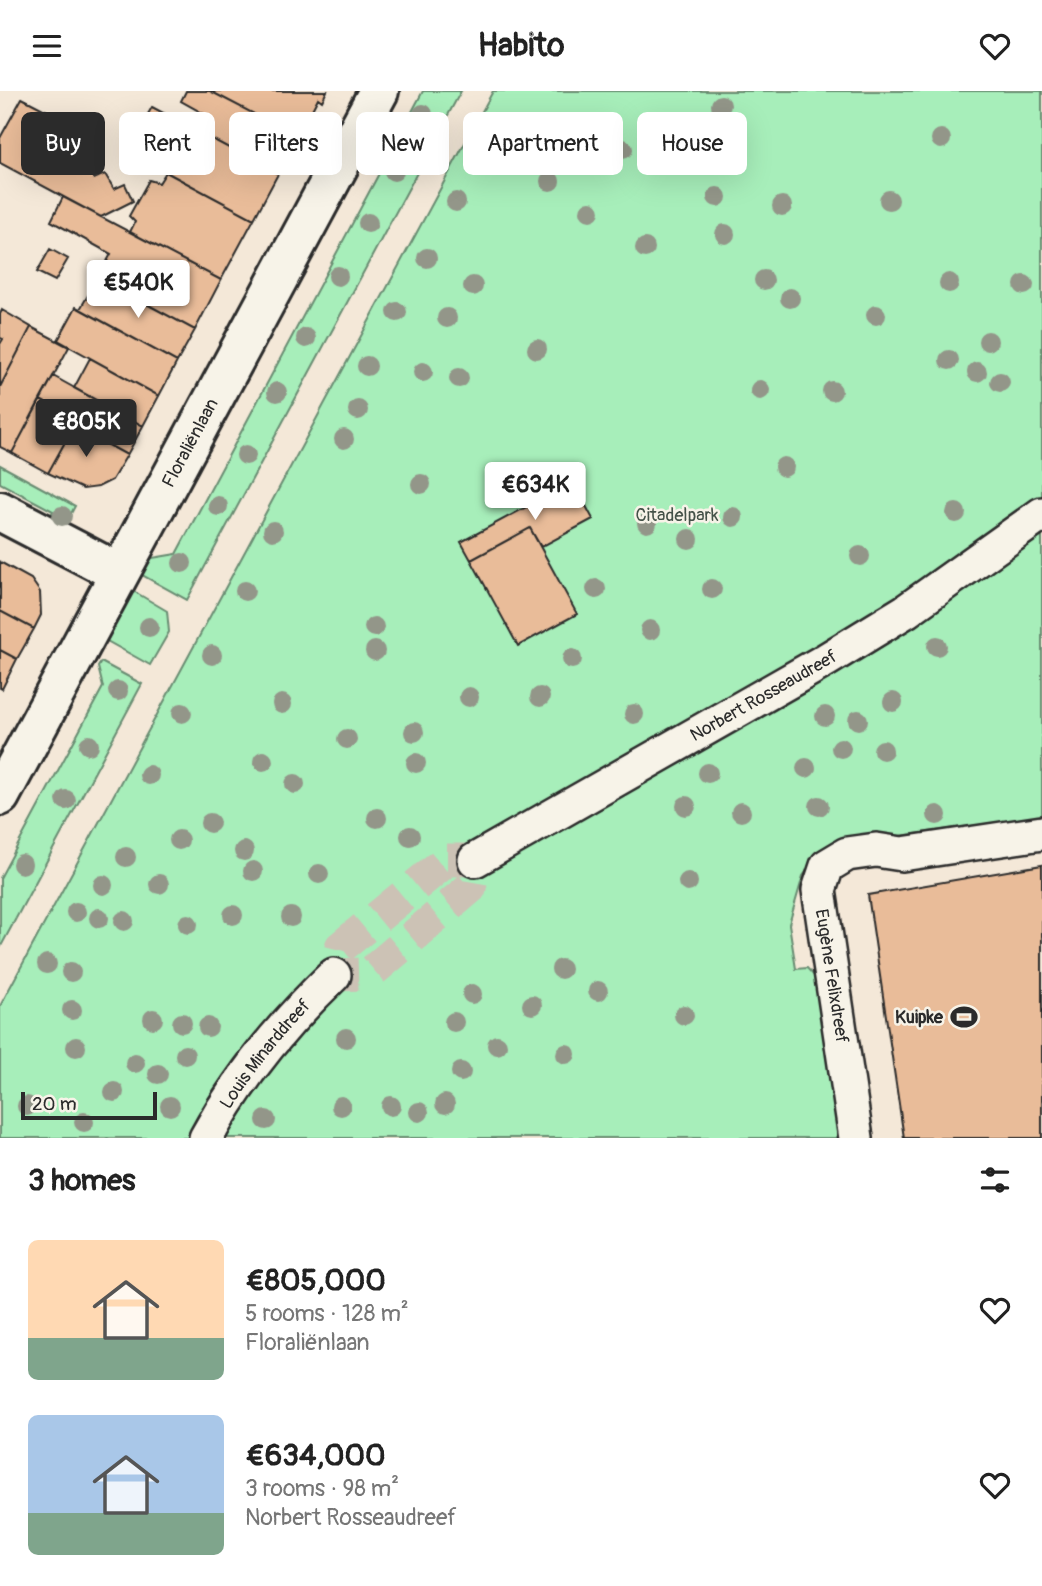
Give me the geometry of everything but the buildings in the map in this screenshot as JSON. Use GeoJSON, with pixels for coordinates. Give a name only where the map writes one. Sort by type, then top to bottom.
{"type":"FeatureCollection","features":[{"type":"Feature","properties":{"kind":"street","name":"Floraliënlaan"},"geometry":{"type":"LineString","coordinates":[[0,796],[379,91]]}},
{"type":"Feature","properties":{"kind":"street"},"geometry":{"type":"LineString","coordinates":[[0,511],[119,573]]}},
{"type":"Feature","properties":{"kind":"street","name":"Norbert Rosseaudreef"},"geometry":{"type":"LineString","coordinates":[[475,860],[826,660],[906,611],[1042,514]]}},
{"type":"Feature","properties":{"kind":"street","name":"Eugène Felixdreef"},"geometry":{"type":"LineString","coordinates":[[856,1138],[819,890],[827,866],[847,854],[866,851],[902,854],[1042,833]]}},
{"type":"Feature","properties":{"kind":"street","name":"Louis Minarddreef"},"geometry":{"type":"LineString","coordinates":[[206,1138],[258,1058],[299,1009],[334,975]]}},
{"type":"Feature","properties":{"kind":"green space"},"geometry":{"type":"Polygon","coordinates":[[[423,91],[461,91],[449,113],[412,112],[423,91]]]}},
{"type":"Feature","properties":{"kind":"green space","name":"Citadelpark"},"geometry":{"type":"Polygon","coordinates":[[[493,91],[1042,91],[1042,816],[900,836],[873,835],[822,851],[803,876],[789,924],[796,969],[807,968],[816,978],[840,1138],[0,1138],[0,1006],[463,147],[463,175],[623,175],[623,112],[482,112],[493,91]]]}},
{"type":"Feature","properties":{"kind":"green space"},"geometry":{"type":"Polygon","coordinates":[[[378,175],[416,175],[187,600],[140,574],[140,560],[176,554],[378,175]]]}},
{"type":"Feature","properties":{"kind":"green space"},"geometry":{"type":"Polygon","coordinates":[[[0,465],[75,506],[62,531],[47,523],[53,511],[0,483],[0,465]]]}},
{"type":"Feature","properties":{"kind":"green space"},"geometry":{"type":"Polygon","coordinates":[[[135,592],[167,611],[169,632],[150,665],[98,636],[117,597],[135,592]]]}},
{"type":"Feature","properties":{"kind":"green space"},"geometry":{"type":"Polygon","coordinates":[[[101,662],[142,684],[0,948],[0,878],[103,687],[98,667],[101,662]]]}},
{"type":"Feature","properties":{"kind":"tunnel"},"geometry":{"type":"LineString","coordinates":[[447,860],[475,860],[470,888],[369,974],[334,975],[341,947],[447,860]]}},
{"type":"Feature","properties":{"kind":"place","name":"Kuipke"},"geometry":{"type":"Point","coordinates":[964,1017]}}]}
